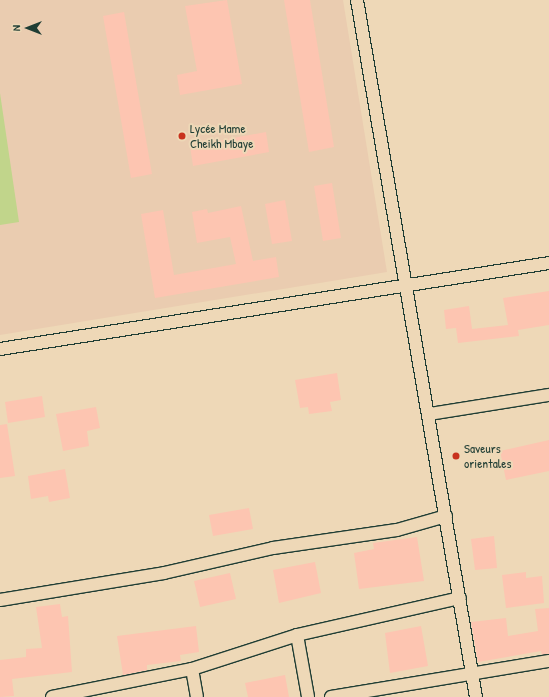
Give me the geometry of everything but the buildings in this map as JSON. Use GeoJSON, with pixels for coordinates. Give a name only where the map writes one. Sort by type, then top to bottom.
{"type":"FeatureCollection","features":[{"type":"Feature","properties":{"kind":"street"},"geometry":{"type":"LineString","coordinates":[[357,0],[408,283],[476,697]]}},
{"type":"Feature","properties":{"kind":"street"},"geometry":{"type":"LineString","coordinates":[[0,349],[408,283],[549,264]]}},
{"type":"Feature","properties":{"kind":"street"},"geometry":{"type":"LineString","coordinates":[[430,414],[549,395]]}},
{"type":"Feature","properties":{"kind":"street"},"geometry":{"type":"LineString","coordinates":[[0,600],[164,573],[273,548],[397,530],[446,516]]}},
{"type":"Feature","properties":{"kind":"street"},"geometry":{"type":"LineString","coordinates":[[52,697],[192,669],[297,635],[460,598]]}},
{"type":"Feature","properties":{"kind":"street"},"geometry":{"type":"LineString","coordinates":[[297,635],[308,697]]}},
{"type":"Feature","properties":{"kind":"street"},"geometry":{"type":"LineString","coordinates":[[330,697],[549,661]]}},
{"type":"Feature","properties":{"kind":"street"},"geometry":{"type":"LineString","coordinates":[[192,669],[197,697]]}},
{"type":"Feature","properties":{"kind":"shaded area","name":"Lycée Mame Cheikh Mbaye"},"geometry":{"type":"Polygon","coordinates":[[[0,0],[343,0],[387,272],[0,335],[0,0]]]}},
{"type":"Feature","properties":{"kind":"green space"},"geometry":{"type":"Polygon","coordinates":[[[0,93],[19,222],[0,225],[0,93]]]}},
{"type":"Feature","properties":{"kind":"place","name":"Lycée Mame Cheikh Mbaye"},"geometry":{"type":"Point","coordinates":[182,136]}},
{"type":"Feature","properties":{"kind":"place","name":"Saveurs orientales"},"geometry":{"type":"Point","coordinates":[456,456]}}]}
